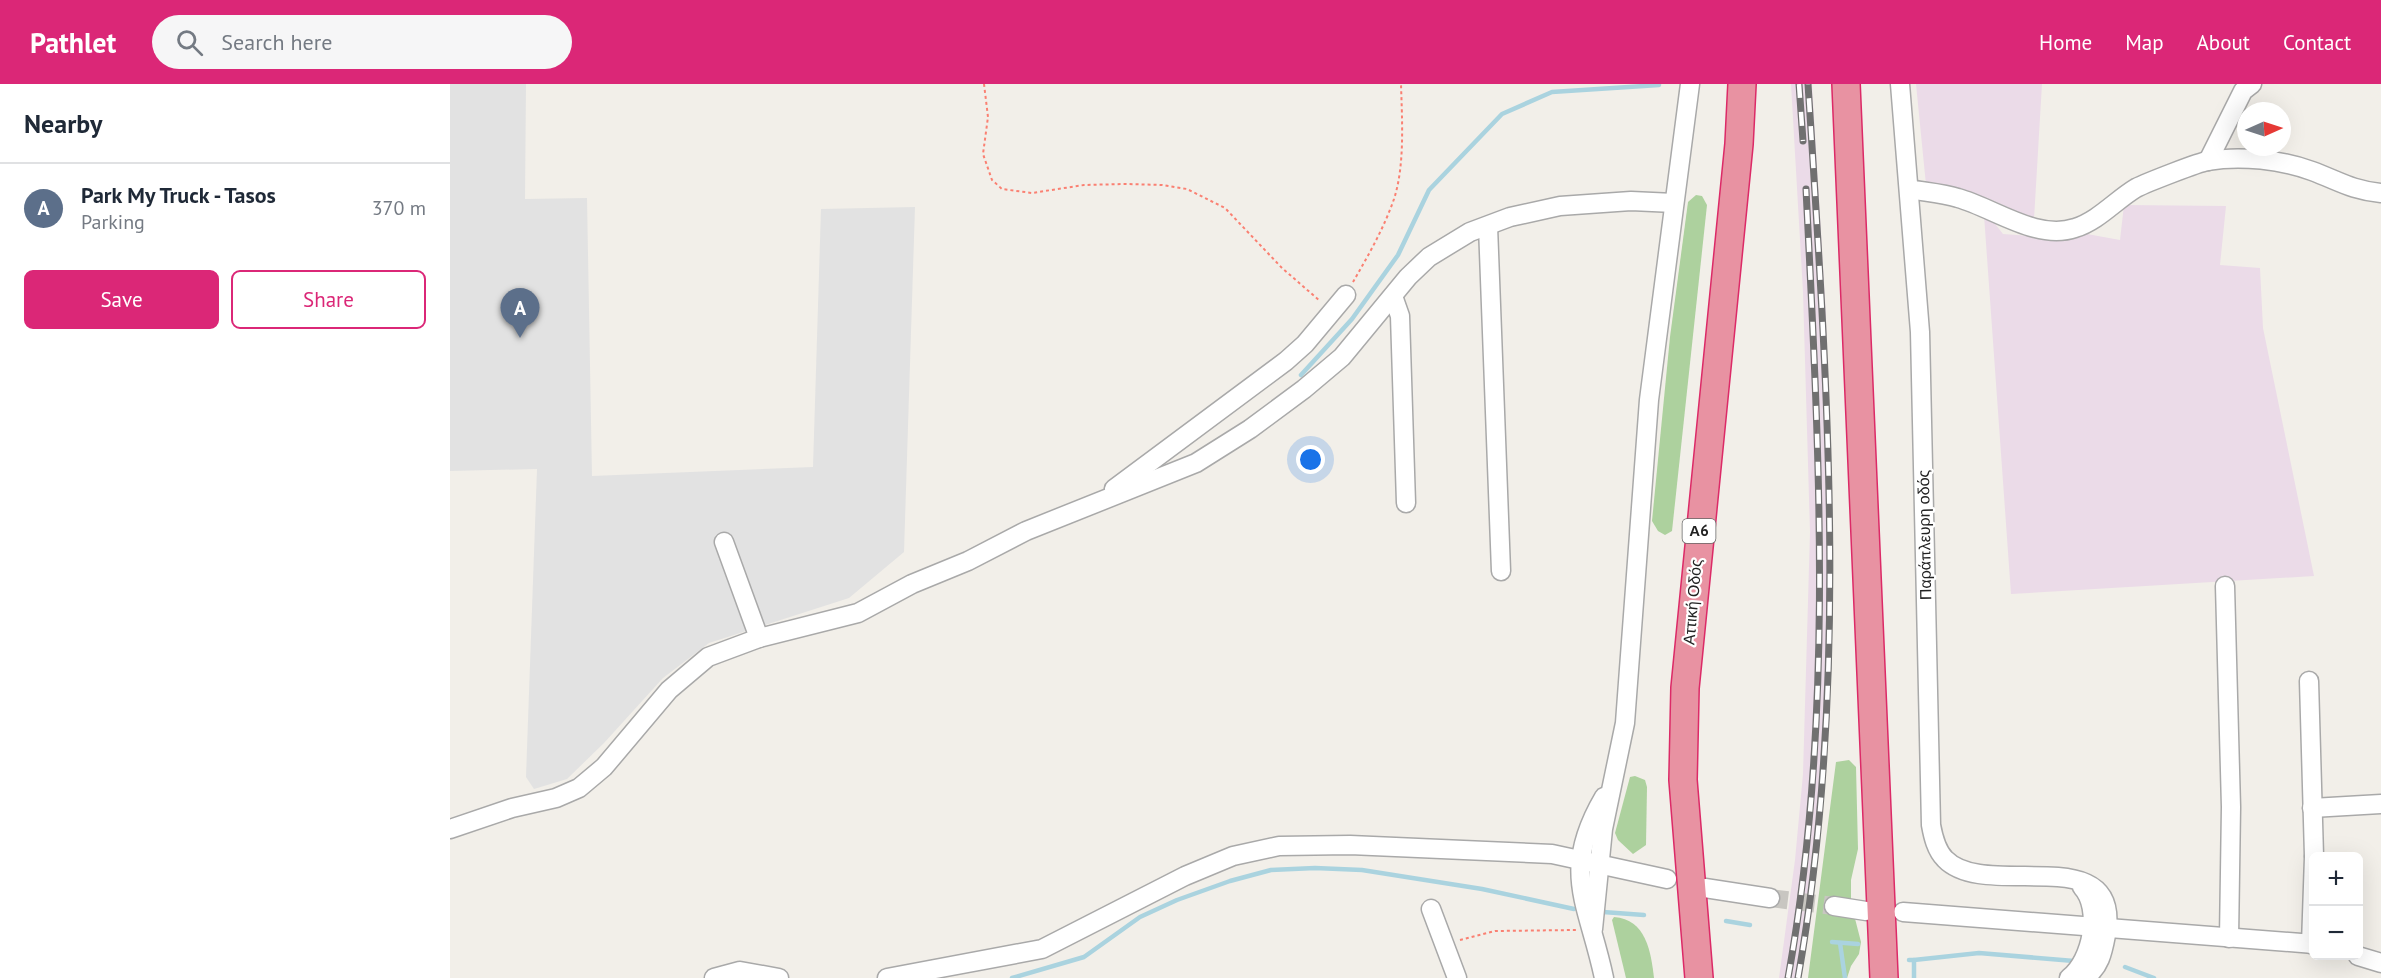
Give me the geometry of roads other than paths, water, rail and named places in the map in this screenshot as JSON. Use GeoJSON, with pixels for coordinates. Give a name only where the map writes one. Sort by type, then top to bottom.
{"type":"FeatureCollection","features":[{"type":"Feature","properties":{"kind":"highway","name":"Αττική Οδός"},"geometry":{"type":"LineString","coordinates":[[1699,978],[1683,780],[1685,688],[1739,144],[1742,84]]}},
{"type":"Feature","properties":{"kind":"highway"},"geometry":{"type":"LineString","coordinates":[[1845,84],[1884,978]]}},
{"type":"Feature","properties":{"kind":"street"},"geometry":{"type":"LineString","coordinates":[[1593,929],[1599,865],[1611,786],[1625,723],[1649,400],[1690,84]]}},
{"type":"Feature","properties":{"kind":"street","name":"Παράπλευρη οδός"},"geometry":{"type":"LineString","coordinates":[[1900,84],[1920,332],[1929,811],[1934,839],[1945,859],[1970,874],[1992,877],[2065,877],[2081,879],[2094,888],[2103,900],[2099,928],[2078,972],[2069,978]]}},
{"type":"Feature","properties":{"kind":"street"},"geometry":{"type":"LineString","coordinates":[[2208,161],[2243,91],[2252,84]]}},
{"type":"Feature","properties":{"kind":"street"},"geometry":{"type":"LineString","coordinates":[[1909,189],[1956,197],[1987,207],[2023,223],[2061,230],[2082,225],[2138,188],[2208,161],[2246,160],[2287,165],[2311,171],[2356,190],[2381,192]]}},
{"type":"Feature","properties":{"kind":"street"},"geometry":{"type":"LineString","coordinates":[[450,829],[512,808],[556,798],[579,788],[604,767],[669,690],[708,657],[759,638],[858,613],[912,584],[1095,502],[1196,463],[1250,429],[1342,357],[1429,257],[1470,232],[1560,206],[1631,201],[1674,203]]}},
{"type":"Feature","properties":{"kind":"street"},"geometry":{"type":"LineString","coordinates":[[1488,226],[1501,571]]}},
{"type":"Feature","properties":{"kind":"street"},"geometry":{"type":"LineString","coordinates":[[1095,502],[1186,433],[1261,381],[1305,344],[1346,295]]}},
{"type":"Feature","properties":{"kind":"street"},"geometry":{"type":"LineString","coordinates":[[1393,296],[1400,316],[1406,503]]}},
{"type":"Feature","properties":{"kind":"street"},"geometry":{"type":"LineString","coordinates":[[724,543],[759,638]]}},
{"type":"Feature","properties":{"kind":"street"},"geometry":{"type":"LineString","coordinates":[[2225,586],[2231,807],[2229,938]]}},
{"type":"Feature","properties":{"kind":"street"},"geometry":{"type":"LineString","coordinates":[[2309,681],[2313,852]]}},
{"type":"Feature","properties":{"kind":"street"},"geometry":{"type":"LineString","coordinates":[[1604,978],[1593,929],[1584,910],[1580,889],[1581,860],[1586,833],[1611,786]]}},
{"type":"Feature","properties":{"kind":"street"},"geometry":{"type":"LineString","coordinates":[[2312,808],[2381,804]]}},
{"type":"Feature","properties":{"kind":"street"},"geometry":{"type":"LineString","coordinates":[[887,978],[1042,950],[1185,876],[1233,856],[1279,846],[1350,845],[1508,851],[1581,860],[1667,879]]}},
{"type":"Feature","properties":{"kind":"street"},"geometry":{"type":"LineString","coordinates":[[1705,888],[1770,898]]}},
{"type":"Feature","properties":{"kind":"street"},"geometry":{"type":"LineString","coordinates":[[1834,906],[1866,911]]}},
{"type":"Feature","properties":{"kind":"street"},"geometry":{"type":"LineString","coordinates":[[1431,909],[1458,978]]}},
{"type":"Feature","properties":{"kind":"street"},"geometry":{"type":"LineString","coordinates":[[1904,912],[2309,944]]}},
{"type":"Feature","properties":{"kind":"street","name":"Παράπλευρη οδός"},"geometry":{"type":"LineString","coordinates":[[2084,978],[2096,967],[2103,950],[2099,928]]}},
{"type":"Feature","properties":{"kind":"street"},"geometry":{"type":"LineString","coordinates":[[2363,958],[2381,963]]}},
{"type":"Feature","properties":{"kind":"street"},"geometry":{"type":"LineString","coordinates":[[714,978],[740,971],[779,978]]}},
{"type":"Feature","properties":{"kind":"waterway"},"geometry":{"type":"LineString","coordinates":[[1301,375],[1352,319],[1398,255],[1429,190],[1502,114],[1552,92],[1659,85]]}},
{"type":"Feature","properties":{"kind":"waterway"},"geometry":{"type":"LineString","coordinates":[[1012,978],[1084,957],[1140,917],[1177,900],[1230,881],[1271,870],[1315,868],[1362,870],[1482,889],[1574,909]]}},
{"type":"Feature","properties":{"kind":"waterway"},"geometry":{"type":"LineString","coordinates":[[1603,912],[1644,915]]}},
{"type":"Feature","properties":{"kind":"waterway"},"geometry":{"type":"LineString","coordinates":[[1726,921],[1750,925]]}},
{"type":"Feature","properties":{"kind":"waterway"},"geometry":{"type":"LineString","coordinates":[[1832,942],[1858,944]]}},
{"type":"Feature","properties":{"kind":"waterway"},"geometry":{"type":"LineString","coordinates":[[1840,943],[1845,978]]}},
{"type":"Feature","properties":{"kind":"waterway"},"geometry":{"type":"LineString","coordinates":[[1914,960],[1979,953],[2074,961]]}},
{"type":"Feature","properties":{"kind":"waterway"},"geometry":{"type":"LineString","coordinates":[[1909,960],[1914,960],[1914,978]]}},
{"type":"Feature","properties":{"kind":"waterway"},"geometry":{"type":"LineString","coordinates":[[2125,967],[2154,978]]}},
{"type":"Feature","properties":{"kind":"tunnel"},"geometry":{"type":"LineString","coordinates":[[1770,898],[1834,906]]}},
{"type":"Feature","properties":{"kind":"railway"},"geometry":{"type":"LineString","coordinates":[[1799,84],[1803,141]]}},
{"type":"Feature","properties":{"kind":"railway"},"geometry":{"type":"LineString","coordinates":[[1798,978],[1814,867],[1824,756],[1829,644],[1830,532],[1827,419],[1808,84]]}},
{"type":"Feature","properties":{"kind":"railway"},"geometry":{"type":"LineString","coordinates":[[1788,978],[1803,880],[1818,683],[1820,584],[1818,485],[1806,189]]}},
{"type":"Feature","properties":{"kind":"place","name":"Park My Truck - Tasos"},"geometry":{"type":"Point","coordinates":[520,338]}}]}
